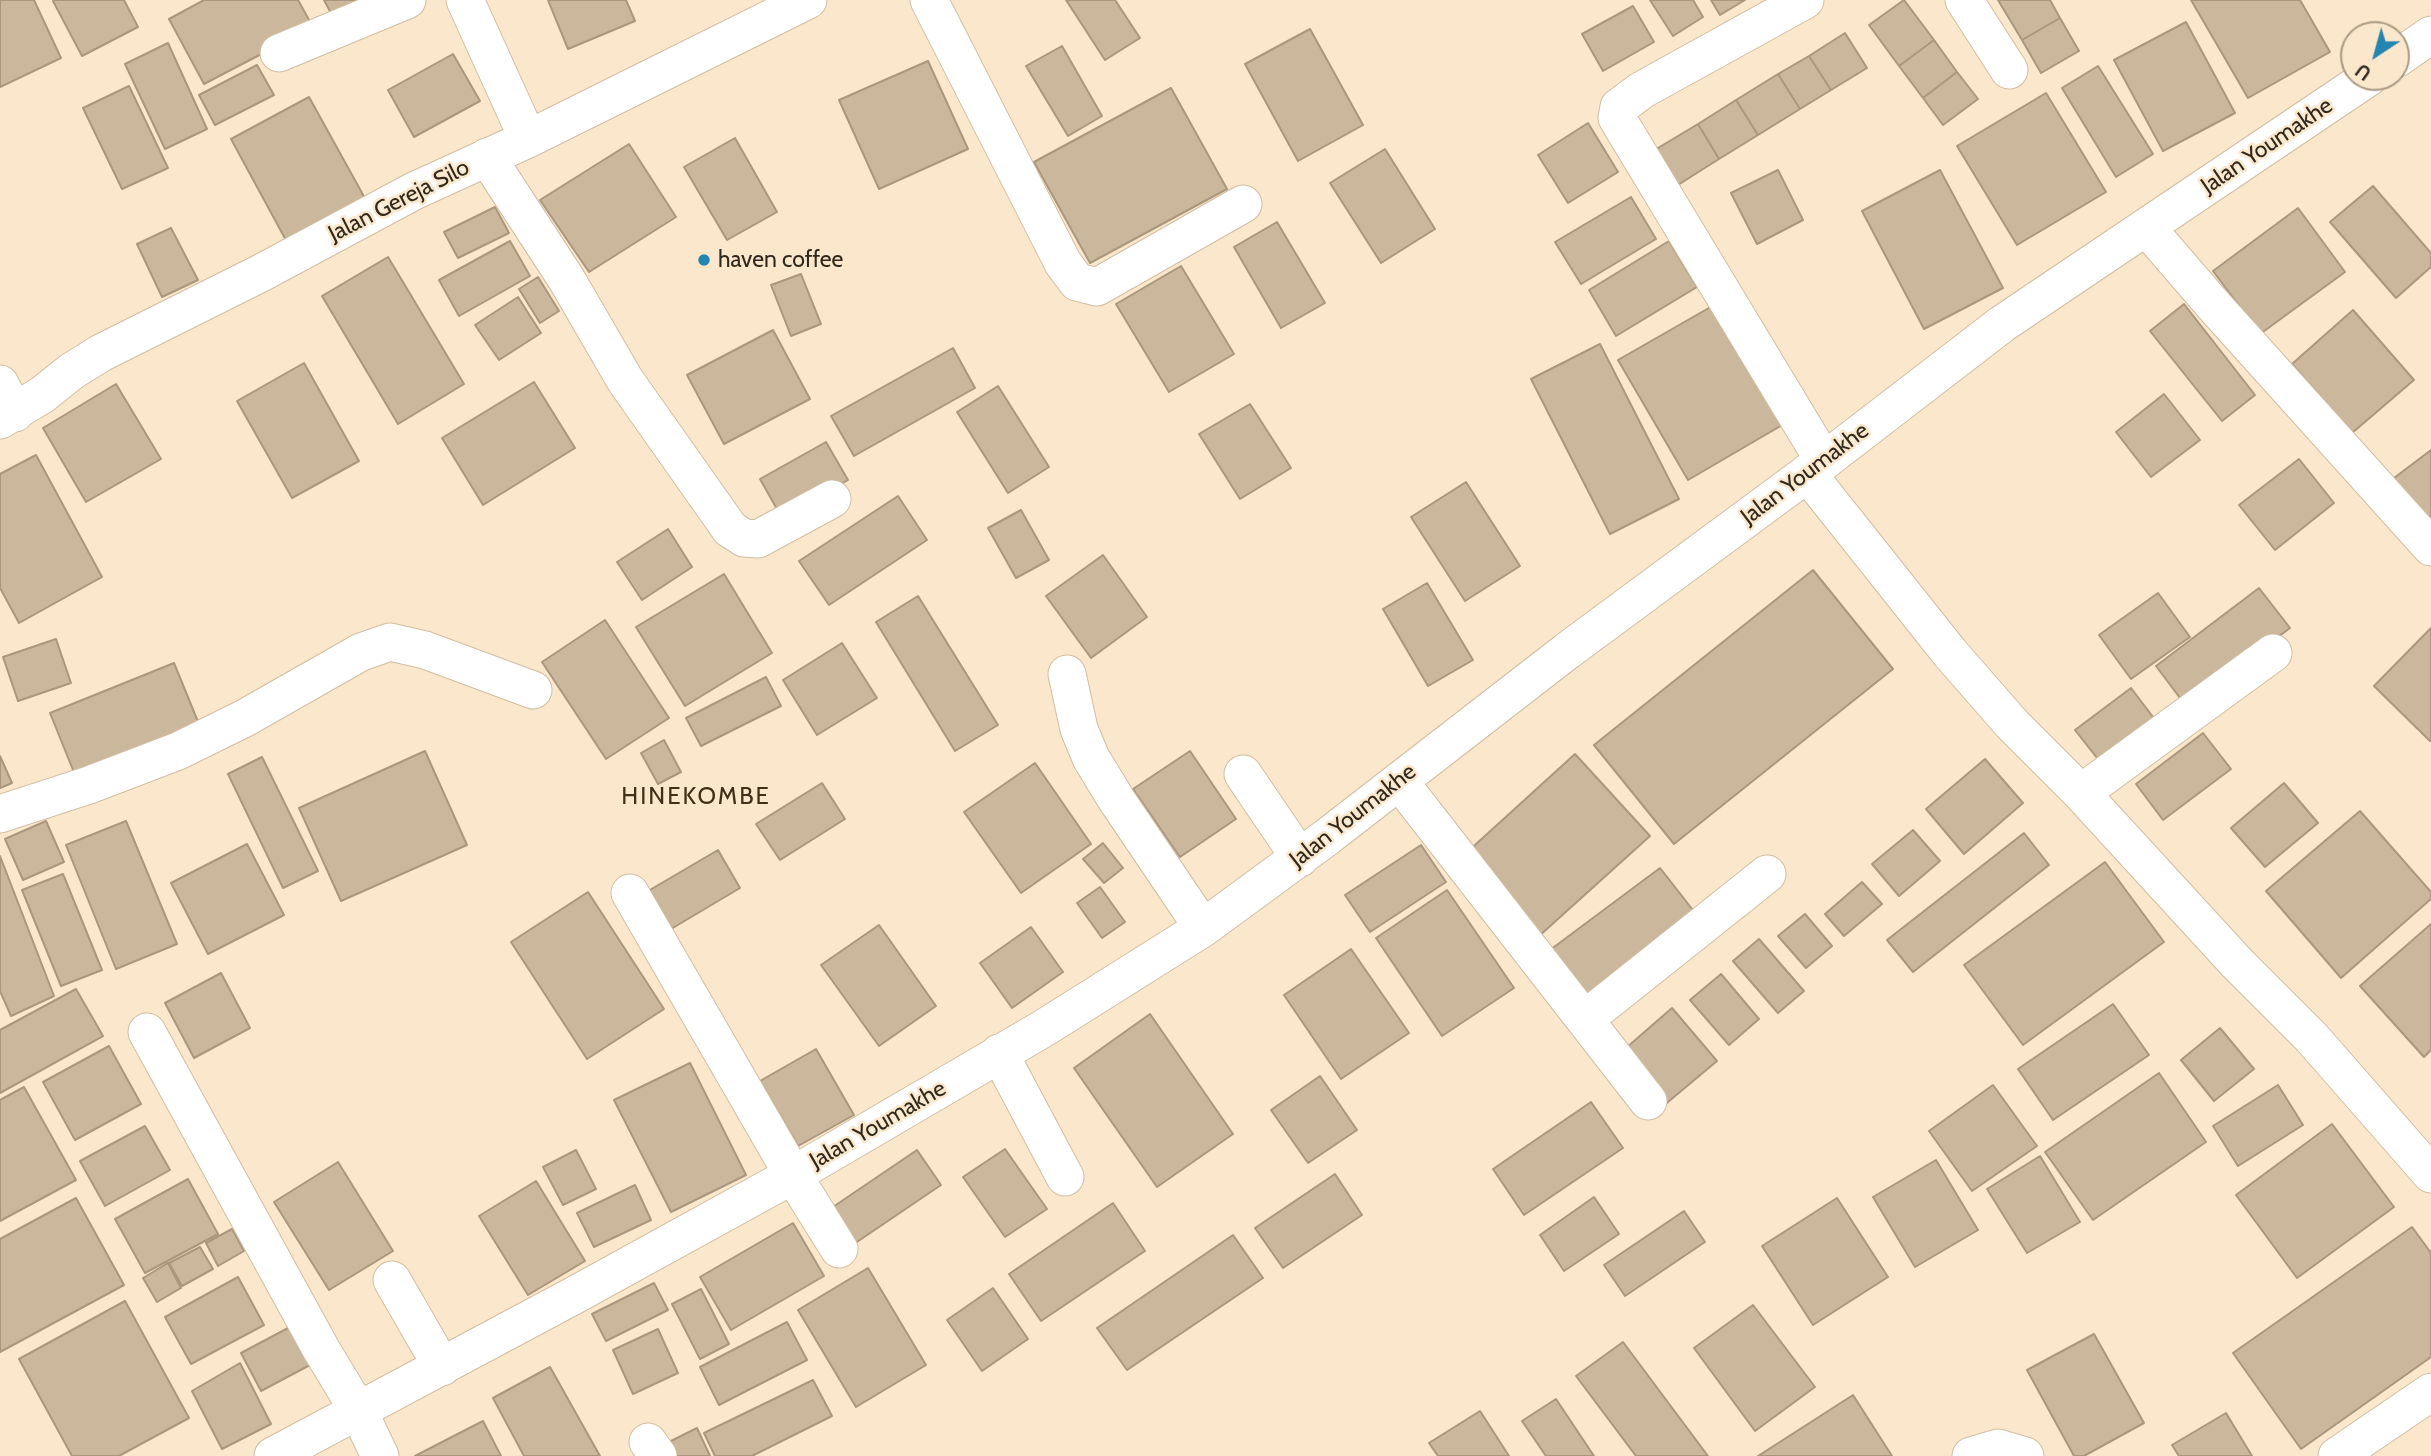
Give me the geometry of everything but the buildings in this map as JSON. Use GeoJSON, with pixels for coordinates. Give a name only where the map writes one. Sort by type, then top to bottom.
{"type":"FeatureCollection","features":[{"type":"Feature","properties":{"kind":"street"},"geometry":{"type":"LineString","coordinates":[[279,53],[407,0]]}},
{"type":"Feature","properties":{"kind":"street"},"geometry":{"type":"LineString","coordinates":[[465,0],[528,139]]}},
{"type":"Feature","properties":{"kind":"street","name":"Jalan Gereja Silo"},"geometry":{"type":"LineString","coordinates":[[5,405],[414,191],[528,139],[808,0]]}},
{"type":"Feature","properties":{"kind":"street"},"geometry":{"type":"LineString","coordinates":[[929,0],[1063,262],[1077,282],[1097,287],[1243,204]]}},
{"type":"Feature","properties":{"kind":"street"},"geometry":{"type":"LineString","coordinates":[[1805,0],[1642,90],[1619,107],[1617,118],[1816,467],[1950,653],[2012,724],[2081,793],[2237,963],[2312,1038],[2431,1174]]}},
{"type":"Feature","properties":{"kind":"street"},"geometry":{"type":"LineString","coordinates":[[1964,0],[2009,69]]}},
{"type":"Feature","properties":{"kind":"street"},"geometry":{"type":"LineString","coordinates":[[2410,49],[2431,35]]}},
{"type":"Feature","properties":{"kind":"street","name":"Jalan Youmakhe"},"geometry":{"type":"LineString","coordinates":[[272,1456],[359,1412],[793,1175],[1123,980],[1203,928],[1300,858],[1567,651],[1816,467],[2002,324],[2348,91]]}},
{"type":"Feature","properties":{"kind":"street"},"geometry":{"type":"LineString","coordinates":[[487,157],[567,280],[625,380],[730,529],[744,538],[758,539],[832,499]]}},
{"type":"Feature","properties":{"kind":"street"},"geometry":{"type":"LineString","coordinates":[[2146,227],[2431,547]]}},
{"type":"Feature","properties":{"kind":"street"},"geometry":{"type":"LineString","coordinates":[[0,814],[89,785],[178,751],[244,718],[361,652],[390,642],[425,650],[533,690]]}},
{"type":"Feature","properties":{"kind":"street"},"geometry":{"type":"LineString","coordinates":[[2081,793],[2273,653]]}},
{"type":"Feature","properties":{"kind":"street"},"geometry":{"type":"LineString","coordinates":[[1068,674],[1079,729],[1091,758],[1203,928]]}},
{"type":"Feature","properties":{"kind":"street"},"geometry":{"type":"LineString","coordinates":[[1243,774],[1300,858]]}},
{"type":"Feature","properties":{"kind":"street"},"geometry":{"type":"LineString","coordinates":[[1399,781],[1648,1101]]}},
{"type":"Feature","properties":{"kind":"street"},"geometry":{"type":"LineString","coordinates":[[1585,1019],[1767,874]]}},
{"type":"Feature","properties":{"kind":"street"},"geometry":{"type":"LineString","coordinates":[[630,893],[793,1175],[839,1249]]}},
{"type":"Feature","properties":{"kind":"street"},"geometry":{"type":"LineString","coordinates":[[147,1032],[359,1412],[380,1456]]}},
{"type":"Feature","properties":{"kind":"street"},"geometry":{"type":"LineString","coordinates":[[999,1054],[1065,1177]]}},
{"type":"Feature","properties":{"kind":"street"},"geometry":{"type":"LineString","coordinates":[[392,1280],[442,1367]]}},
{"type":"Feature","properties":{"kind":"street"},"geometry":{"type":"LineString","coordinates":[[2337,1456],[2431,1392]]}},
{"type":"Feature","properties":{"kind":"street"},"geometry":{"type":"LineString","coordinates":[[1971,1456],[1998,1448],[2025,1456]]}},
{"type":"Feature","properties":{"kind":"place","name":"haven coffee"},"geometry":{"type":"Point","coordinates":[704,260]}},
{"type":"Feature","properties":{"kind":"district","name":"HINEKOMBE"},"geometry":{"type":"Point","coordinates":[696,797]}}]}
